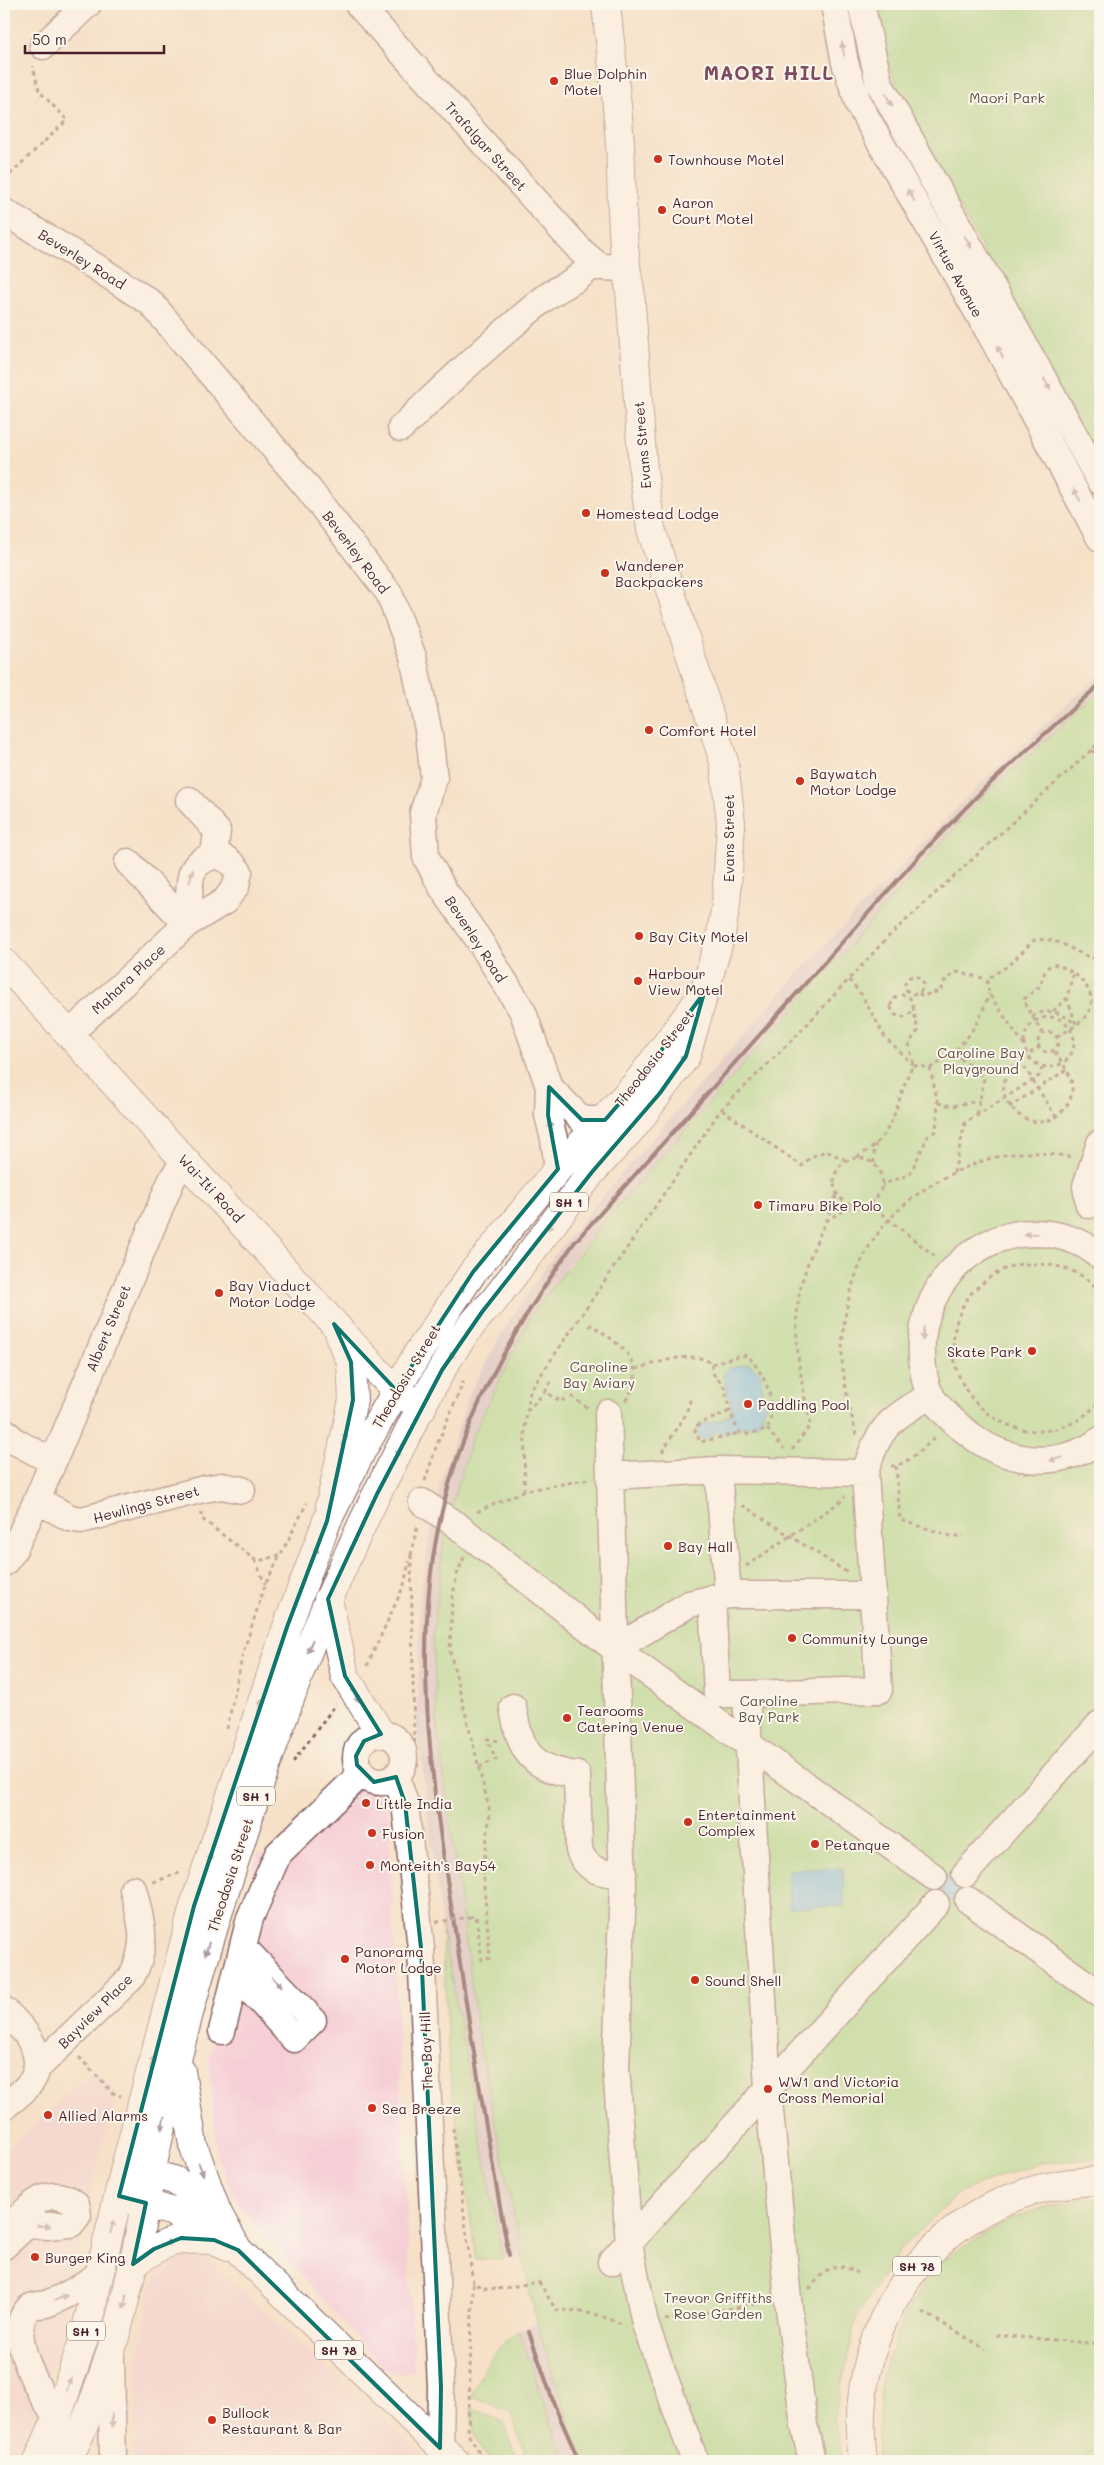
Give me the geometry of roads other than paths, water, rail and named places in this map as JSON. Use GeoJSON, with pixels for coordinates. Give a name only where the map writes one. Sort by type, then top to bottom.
{"type":"FeatureCollection","features":[{"type":"Feature","properties":{"kind":"main road","name":"Evans Street"},"geometry":{"type":"LineString","coordinates":[[606,4],[621,168],[620,199],[625,268],[630,290],[643,470],[651,529],[716,733],[729,792],[731,842],[726,904],[721,934],[704,993]]}},
{"type":"Feature","properties":{"kind":"main road","name":"Wai-Iti Road"},"geometry":{"type":"LineString","coordinates":[[4,963],[334,1324],[396,1390],[422,1408]]}},
{"type":"Feature","properties":{"kind":"main road","name":"Theodosia Street"},"geometry":{"type":"LineString","coordinates":[[48,2457],[57,2417],[84,2338],[141,2104],[194,1906],[287,1627],[327,1521],[361,1452],[396,1390],[418,1353],[473,1272],[558,1169],[638,1083],[668,1039],[704,993]]}},
{"type":"Feature","properties":{"kind":"main road","name":"Theodosia Street"},"geometry":{"type":"LineString","coordinates":[[67,2461],[110,2355],[133,2264],[179,2052],[219,1906],[296,1681],[328,1599],[376,1494],[442,1370],[482,1312],[493,1302],[592,1172],[637,1123],[686,1056],[704,993]]}},
{"type":"Feature","properties":{"kind":"main road"},"geometry":{"type":"LineString","coordinates":[[327,1521],[353,1400],[351,1362],[334,1324]]}},
{"type":"Feature","properties":{"kind":"main road"},"geometry":{"type":"LineString","coordinates":[[328,1599],[345,1676],[381,1734]]}},
{"type":"Feature","properties":{"kind":"main road"},"geometry":{"type":"LineString","coordinates":[[179,2052],[193,2145],[217,2212]]}},
{"type":"Feature","properties":{"kind":"main road","name":"SH 78"},"geometry":{"type":"LineString","coordinates":[[125,2168],[174,2180],[217,2212],[238,2250],[445,2457]]}},
{"type":"Feature","properties":{"kind":"main road","name":"SH 78"},"geometry":{"type":"LineString","coordinates":[[863,2461],[861,2407],[869,2357],[885,2314],[898,2291],[919,2263],[959,2226],[1004,2200],[1047,2186],[1100,2181]]}},
{"type":"Feature","properties":{"kind":"main road","name":"SH 78"},"geometry":{"type":"LineString","coordinates":[[119,2196],[173,2212],[214,2240],[238,2250]]}},
{"type":"Feature","properties":{"kind":"main road"},"geometry":{"type":"LineString","coordinates":[[133,2264],[154,2249],[182,2238],[214,2240]]}},
{"type":"Feature","properties":{"kind":"street"},"geometry":{"type":"LineString","coordinates":[[38,55],[88,4]]}},
{"type":"Feature","properties":{"kind":"street","name":"Trafalgar Street"},"geometry":{"type":"LineString","coordinates":[[358,4],[593,263]]}},
{"type":"Feature","properties":{"kind":"street","name":"Virtue Avenue"},"geometry":{"type":"LineString","coordinates":[[834,4],[845,63],[859,105],[928,223],[1100,538]]}},
{"type":"Feature","properties":{"kind":"street","name":"Virtue Avenue"},"geometry":{"type":"LineString","coordinates":[[861,4],[879,83],[1100,481]]}},
{"type":"Feature","properties":{"kind":"street"},"geometry":{"type":"LineString","coordinates":[[928,223],[950,210]]}},
{"type":"Feature","properties":{"kind":"street","name":"Beverley Road"},"geometry":{"type":"LineString","coordinates":[[4,212],[96,266],[151,303],[307,487],[389,594],[412,657],[429,734],[434,778],[423,813],[426,857],[443,889],[479,940],[523,1012],[548,1087],[548,1115],[554,1139],[558,1169]]}},
{"type":"Feature","properties":{"kind":"street"},"geometry":{"type":"LineString","coordinates":[[402,428],[432,397],[537,304],[559,288],[580,278],[593,263],[608,268],[625,268]]}},
{"type":"Feature","properties":{"kind":"street"},"geometry":{"type":"LineString","coordinates":[[187,924],[189,876],[194,867],[202,860],[214,856],[217,831],[189,800]]}},
{"type":"Feature","properties":{"kind":"street","name":"Mahara Place"},"geometry":{"type":"LineString","coordinates":[[69,1034],[187,924],[225,901],[236,886],[239,872],[230,860],[214,856]]}},
{"type":"Feature","properties":{"kind":"street"},"geometry":{"type":"LineString","coordinates":[[128,862],[187,924]]}},
{"type":"Feature","properties":{"kind":"street","name":"Beverley Road"},"geometry":{"type":"LineString","coordinates":[[548,1087],[582,1120],[605,1120]]}},
{"type":"Feature","properties":{"kind":"street"},"geometry":{"type":"LineString","coordinates":[[1100,1143],[1086,1186],[1095,1197],[1090,1249],[1059,1236],[1041,1234],[1002,1238],[985,1243],[967,1255],[940,1283],[924,1319],[920,1358],[930,1395],[952,1419],[982,1445],[1016,1458],[1052,1461],[1087,1450],[1100,1440]]}},
{"type":"Feature","properties":{"kind":"street","name":"Albert Street"},"geometry":{"type":"LineString","coordinates":[[37,1500],[172,1179],[185,1160]]}},
{"type":"Feature","properties":{"kind":"street"},"geometry":{"type":"LineString","coordinates":[[719,1481],[722,1591],[717,1694],[879,1690],[871,1595],[865,1473],[871,1452],[882,1429],[900,1414],[930,1395]]}},
{"type":"Feature","properties":{"kind":"street"},"geometry":{"type":"LineString","coordinates":[[608,1413],[622,1874],[616,2067],[629,2243],[636,2323],[695,2461]]}},
{"type":"Feature","properties":{"kind":"street"},"geometry":{"type":"LineString","coordinates":[[4,1431],[16,1442],[52,1461]]}},
{"type":"Feature","properties":{"kind":"street"},"geometry":{"type":"LineString","coordinates":[[610,1476],[649,1474],[719,1481],[865,1473]]}},
{"type":"Feature","properties":{"kind":"street","name":"Hewlings Street"},"geometry":{"type":"LineString","coordinates":[[37,1500],[70,1518],[82,1520],[204,1489],[222,1486],[242,1490]]}},
{"type":"Feature","properties":{"kind":"street"},"geometry":{"type":"LineString","coordinates":[[4,1563],[12,1553],[37,1500]]}},
{"type":"Feature","properties":{"kind":"street"},"geometry":{"type":"LineString","coordinates":[[422,1502],[454,1523],[615,1649],[934,1877]]}},
{"type":"Feature","properties":{"kind":"street"},"geometry":{"type":"LineString","coordinates":[[615,1649],[689,1604],[722,1591],[871,1595]]}},
{"type":"Feature","properties":{"kind":"street"},"geometry":{"type":"LineString","coordinates":[[746,1694],[768,2089],[788,2299],[804,2425],[812,2461]]}},
{"type":"Feature","properties":{"kind":"street"},"geometry":{"type":"LineString","coordinates":[[513,1708],[515,1724],[525,1748],[532,1760],[546,1769],[577,1775],[620,1772]]}},
{"type":"Feature","properties":{"kind":"street"},"geometry":{"type":"LineString","coordinates":[[965,1874],[1100,1724]]}},
{"type":"Feature","properties":{"kind":"street"},"geometry":{"type":"LineString","coordinates":[[381,1734],[394,1739],[403,1750],[403,1765],[396,1777],[382,1782],[374,1782],[362,1773],[356,1756],[364,1740],[381,1734]]}},
{"type":"Feature","properties":{"kind":"street"},"geometry":{"type":"LineString","coordinates":[[222,2031],[250,1918],[278,1854],[362,1773]]}},
{"type":"Feature","properties":{"kind":"street"},"geometry":{"type":"LineString","coordinates":[[577,1775],[579,1850],[583,1860],[603,1874],[622,1874]]}},
{"type":"Feature","properties":{"kind":"street","name":"The Bay Hill"},"geometry":{"type":"LineString","coordinates":[[396,1777],[405,1803],[422,1948],[445,2457]]}},
{"type":"Feature","properties":{"kind":"street"},"geometry":{"type":"LineString","coordinates":[[949,1868],[965,1874],[971,1884],[968,1900],[963,1906],[949,1910],[936,1904],[930,1894],[931,1882],[934,1877],[949,1868]]}},
{"type":"Feature","properties":{"kind":"street","name":"Bayview Place"},"geometry":{"type":"LineString","coordinates":[[4,2107],[34,2078],[36,2068],[131,1978],[140,1961],[144,1940],[133,1889]]}},
{"type":"Feature","properties":{"kind":"street"},"geometry":{"type":"LineString","coordinates":[[968,1900],[1100,1994]]}},
{"type":"Feature","properties":{"kind":"street"},"geometry":{"type":"LineString","coordinates":[[611,2262],[936,1904]]}},
{"type":"Feature","properties":{"kind":"street"},"geometry":{"type":"LineString","coordinates":[[236,1974],[294,2039],[313,2020],[243,1947]]}},
{"type":"Feature","properties":{"kind":"street"},"geometry":{"type":"LineString","coordinates":[[4,2010],[29,2037],[37,2058],[36,2068]]}},
{"type":"Feature","properties":{"kind":"street"},"geometry":{"type":"LineString","coordinates":[[4,2232],[31,2205],[52,2194],[64,2196],[76,2204],[78,2215],[71,2224],[27,2225],[4,2246]]}},
{"type":"Feature","properties":{"kind":"street"},"geometry":{"type":"LineString","coordinates":[[57,2417],[14,2364],[21,2320],[16,2309],[69,2294],[99,2274]]}},
{"type":"Feature","properties":{"kind":"street"},"geometry":{"type":"LineString","coordinates":[[110,2355],[113,2461]]}},
{"type":"Feature","properties":{"kind":"water","name":"Paddling Pool"},"geometry":{"type":"Polygon","coordinates":[[[749,1364],[760,1373],[766,1407],[757,1425],[738,1427],[725,1434],[716,1432],[704,1440],[699,1438],[697,1431],[703,1424],[718,1421],[733,1413],[723,1374],[729,1368],[749,1364]]]}},
{"type":"Feature","properties":{"kind":"water"},"geometry":{"type":"Polygon","coordinates":[[[843,1868],[844,1906],[789,1908],[788,1870],[843,1868]]]}},
{"type":"Feature","properties":{"kind":"water"},"geometry":{"type":"Polygon","coordinates":[[[950,1875],[959,1879],[963,1888],[959,1897],[950,1901],[941,1897],[937,1888],[941,1879],[950,1875]]]}},
{"type":"Feature","properties":{"kind":"railway"},"geometry":{"type":"LineString","coordinates":[[509,2255],[481,2096],[448,1884],[433,1776],[428,1722],[427,1614],[433,1560],[443,1507],[465,1436],[496,1369],[514,1337],[574,1243],[920,855],[985,788],[1100,684]]}},
{"type":"Feature","properties":{"kind":"railway"},"geometry":{"type":"LineString","coordinates":[[529,2332],[554,2404],[579,2461]]}},
{"type":"Feature","properties":{"kind":"place","name":"Blue Dolphin Motel"},"geometry":{"type":"Point","coordinates":[554,81]}},
{"type":"Feature","properties":{"kind":"place","name":"Townhouse Motel"},"geometry":{"type":"Point","coordinates":[658,159]}},
{"type":"Feature","properties":{"kind":"place","name":"Aaron Court Motel"},"geometry":{"type":"Point","coordinates":[662,210]}},
{"type":"Feature","properties":{"kind":"place","name":"Homestead Lodge"},"geometry":{"type":"Point","coordinates":[586,513]}},
{"type":"Feature","properties":{"kind":"place","name":"Wanderer Backpackers"},"geometry":{"type":"Point","coordinates":[605,573]}},
{"type":"Feature","properties":{"kind":"place","name":"Comfort Hotel"},"geometry":{"type":"Point","coordinates":[649,730]}},
{"type":"Feature","properties":{"kind":"place","name":"Baywatch Motor Lodge"},"geometry":{"type":"Point","coordinates":[800,781]}},
{"type":"Feature","properties":{"kind":"place","name":"Bay City Motel"},"geometry":{"type":"Point","coordinates":[639,936]}},
{"type":"Feature","properties":{"kind":"place","name":"Harbour View Motel"},"geometry":{"type":"Point","coordinates":[638,981]}},
{"type":"Feature","properties":{"kind":"place","name":"Timaru Bike Polo"},"geometry":{"type":"Point","coordinates":[758,1205]}},
{"type":"Feature","properties":{"kind":"place","name":"Bay Viaduct Motor Lodge"},"geometry":{"type":"Point","coordinates":[219,1293]}},
{"type":"Feature","properties":{"kind":"place","name":"Skate Park"},"geometry":{"type":"Point","coordinates":[1032,1351]}},
{"type":"Feature","properties":{"kind":"place","name":"Paddling Pool"},"geometry":{"type":"Point","coordinates":[748,1404]}},
{"type":"Feature","properties":{"kind":"place","name":"Bay Hall"},"geometry":{"type":"Point","coordinates":[668,1546]}},
{"type":"Feature","properties":{"kind":"place","name":"Community Lounge"},"geometry":{"type":"Point","coordinates":[792,1638]}},
{"type":"Feature","properties":{"kind":"place","name":"Tearooms Catering Venue"},"geometry":{"type":"Point","coordinates":[567,1718]}},
{"type":"Feature","properties":{"kind":"place","name":"Little India"},"geometry":{"type":"Point","coordinates":[366,1803]}},
{"type":"Feature","properties":{"kind":"place","name":"Entertainment Complex"},"geometry":{"type":"Point","coordinates":[688,1822]}},
{"type":"Feature","properties":{"kind":"place","name":"Fusion"},"geometry":{"type":"Point","coordinates":[372,1833]}},
{"type":"Feature","properties":{"kind":"place","name":"Petanque"},"geometry":{"type":"Point","coordinates":[815,1844]}},
{"type":"Feature","properties":{"kind":"place","name":"Monteith's Bay54"},"geometry":{"type":"Point","coordinates":[370,1865]}},
{"type":"Feature","properties":{"kind":"place","name":"Panorama Motor Lodge"},"geometry":{"type":"Point","coordinates":[345,1959]}},
{"type":"Feature","properties":{"kind":"place","name":"Sound Shell"},"geometry":{"type":"Point","coordinates":[695,1980]}},
{"type":"Feature","properties":{"kind":"place","name":"WW1 and Victoria Cross Memorial"},"geometry":{"type":"Point","coordinates":[768,2089]}},
{"type":"Feature","properties":{"kind":"place","name":"Sea Breeze"},"geometry":{"type":"Point","coordinates":[372,2108]}},
{"type":"Feature","properties":{"kind":"place","name":"Allied Alarms"},"geometry":{"type":"Point","coordinates":[48,2115]}},
{"type":"Feature","properties":{"kind":"place","name":"Burger King"},"geometry":{"type":"Point","coordinates":[35,2257]}},
{"type":"Feature","properties":{"kind":"place","name":"Bullock Restaurant & Bar"},"geometry":{"type":"Point","coordinates":[212,2420]}},
{"type":"Feature","properties":{"kind":"district","name":"MAORI HILL"},"geometry":{"type":"Point","coordinates":[769,72]}},
{"type":"Feature","properties":{"kind":"park label","name":"Maori Park"},"geometry":{"type":"Point","coordinates":[1007,97]}},
{"type":"Feature","properties":{"kind":"park label","name":"Caroline Bay Playground"},"geometry":{"type":"Point","coordinates":[981,1060]}},
{"type":"Feature","properties":{"kind":"park label","name":"Caroline Bay Aviary"},"geometry":{"type":"Point","coordinates":[599,1374]}},
{"type":"Feature","properties":{"kind":"park label","name":"Caroline Bay Park"},"geometry":{"type":"Point","coordinates":[769,1708]}},
{"type":"Feature","properties":{"kind":"park label","name":"Trevor Griffiths Rose Garden"},"geometry":{"type":"Point","coordinates":[718,2306]}}]}
